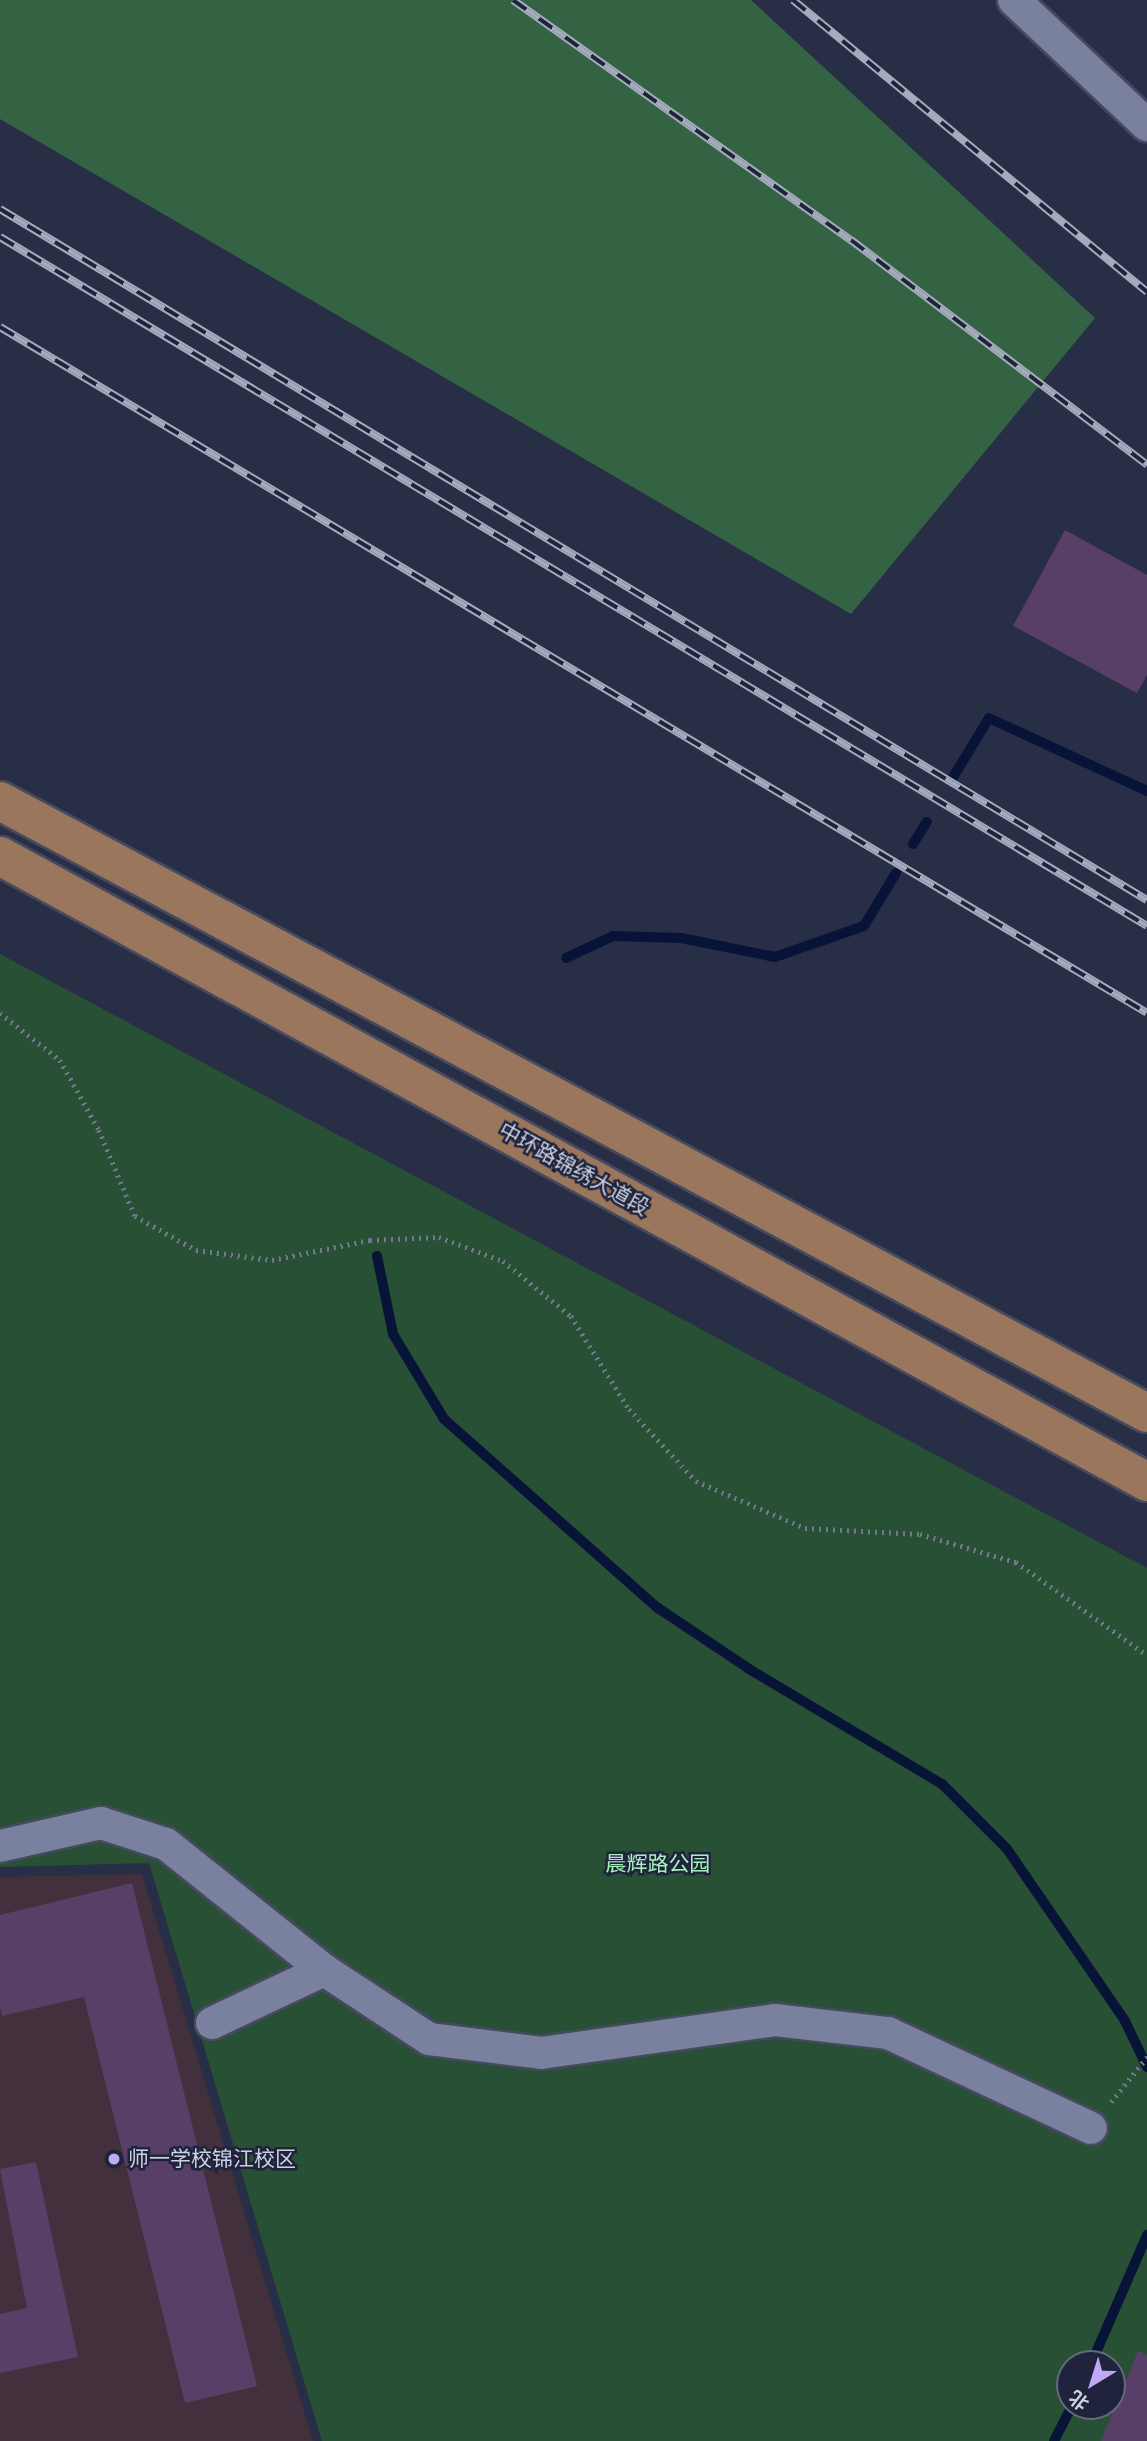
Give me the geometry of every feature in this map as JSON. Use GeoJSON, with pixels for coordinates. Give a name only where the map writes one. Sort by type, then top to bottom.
{"type":"FeatureCollection","features":[{"type":"Feature","properties":{"kind":"main road"},"geometry":{"type":"LineString","coordinates":[[0,801],[1147,1413]]}},
{"type":"Feature","properties":{"kind":"main road","name":"中环路锦绣大道段"},"geometry":{"type":"LineString","coordinates":[[0,856],[1147,1482]]}},
{"type":"Feature","properties":{"kind":"street"},"geometry":{"type":"LineString","coordinates":[[1014,0],[1147,125]]}},
{"type":"Feature","properties":{"kind":"street"},"geometry":{"type":"LineString","coordinates":[[0,1846],[101,1824],[166,1844],[324,1970],[429,2039],[541,2053],[775,2020],[888,2033],[1091,2128]]}},
{"type":"Feature","properties":{"kind":"street"},"geometry":{"type":"LineString","coordinates":[[212,2022],[324,1970]]}},
{"type":"Feature","properties":{"kind":"path"},"geometry":{"type":"LineString","coordinates":[[0,1013],[60,1060],[99,1130],[135,1216],[196,1250],[272,1260],[370,1240],[439,1237],[503,1261],[571,1316],[629,1409],[696,1480],[805,1528],[920,1534],[1016,1562],[1147,1655]]}},
{"type":"Feature","properties":{"kind":"path"},"geometry":{"type":"LineString","coordinates":[[1128,2081],[1147,2057]]}},
{"type":"Feature","properties":{"kind":"shaded area","name":"师一学校锦江校区"},"geometry":{"type":"Polygon","coordinates":[[[142,1874],[313,2441],[0,2441],[0,1877],[142,1874]]]}},
{"type":"Feature","properties":{"kind":"green space"},"geometry":{"type":"Polygon","coordinates":[[[0,0],[751,0],[1095,318],[851,614],[0,119],[0,0]]]}},
{"type":"Feature","properties":{"kind":"green space","name":"晨辉路公园"},"geometry":{"type":"Polygon","coordinates":[[[0,954],[1147,1568],[1147,2441],[322,2441],[149,1863],[0,1867],[0,954]]]}},
{"type":"Feature","properties":{"kind":"building"},"geometry":{"type":"Polygon","coordinates":[[[1065,530],[1147,575],[1147,675],[1137,693],[1013,626],[1065,530]]]}},
{"type":"Feature","properties":{"kind":"building"},"geometry":{"type":"Polygon","coordinates":[[[132,1883],[257,2386],[185,2403],[84,1997],[2,2016],[0,2007],[0,1915],[132,1883]]]}},
{"type":"Feature","properties":{"kind":"building"},"geometry":{"type":"Polygon","coordinates":[[[36,2162],[78,2357],[0,2373],[0,2314],[27,2308],[0,2169],[36,2162]]]}},
{"type":"Feature","properties":{"kind":"building"},"geometry":{"type":"Polygon","coordinates":[[[1138,2351],[1147,2355],[1147,2441],[1101,2441],[1110,2420],[1126,2420],[1126,2380],[1138,2351]]]}},
{"type":"Feature","properties":{"kind":"waterway"},"geometry":{"type":"LineString","coordinates":[[952,779],[989,718],[1147,791]]}},
{"type":"Feature","properties":{"kind":"waterway"},"geometry":{"type":"LineString","coordinates":[[913,844],[927,822]]}},
{"type":"Feature","properties":{"kind":"waterway"},"geometry":{"type":"LineString","coordinates":[[566,958],[613,936],[681,938],[775,957],[864,926],[896,873]]}},
{"type":"Feature","properties":{"kind":"waterway"},"geometry":{"type":"LineString","coordinates":[[377,1256],[393,1334],[444,1419],[658,1608],[749,1669],[942,1784],[1007,1849],[1125,2021],[1147,2067]]}},
{"type":"Feature","properties":{"kind":"waterway"},"geometry":{"type":"LineString","coordinates":[[1097,2350],[1147,2235]]}},
{"type":"Feature","properties":{"kind":"waterway"},"geometry":{"type":"LineString","coordinates":[[1054,2441],[1065,2420]]}},
{"type":"Feature","properties":{"kind":"railway"},"geometry":{"type":"LineString","coordinates":[[513,0],[851,240],[1147,465]]}},
{"type":"Feature","properties":{"kind":"railway"},"geometry":{"type":"LineString","coordinates":[[793,0],[1147,292]]}},
{"type":"Feature","properties":{"kind":"railway"},"geometry":{"type":"LineString","coordinates":[[0,209],[1147,900]]}},
{"type":"Feature","properties":{"kind":"railway"},"geometry":{"type":"LineString","coordinates":[[0,237],[1147,926]]}},
{"type":"Feature","properties":{"kind":"railway"},"geometry":{"type":"LineString","coordinates":[[0,327],[1147,1013]]}},
{"type":"Feature","properties":{"kind":"place","name":"师一学校锦江校区"},"geometry":{"type":"Point","coordinates":[114,2159]}}]}
